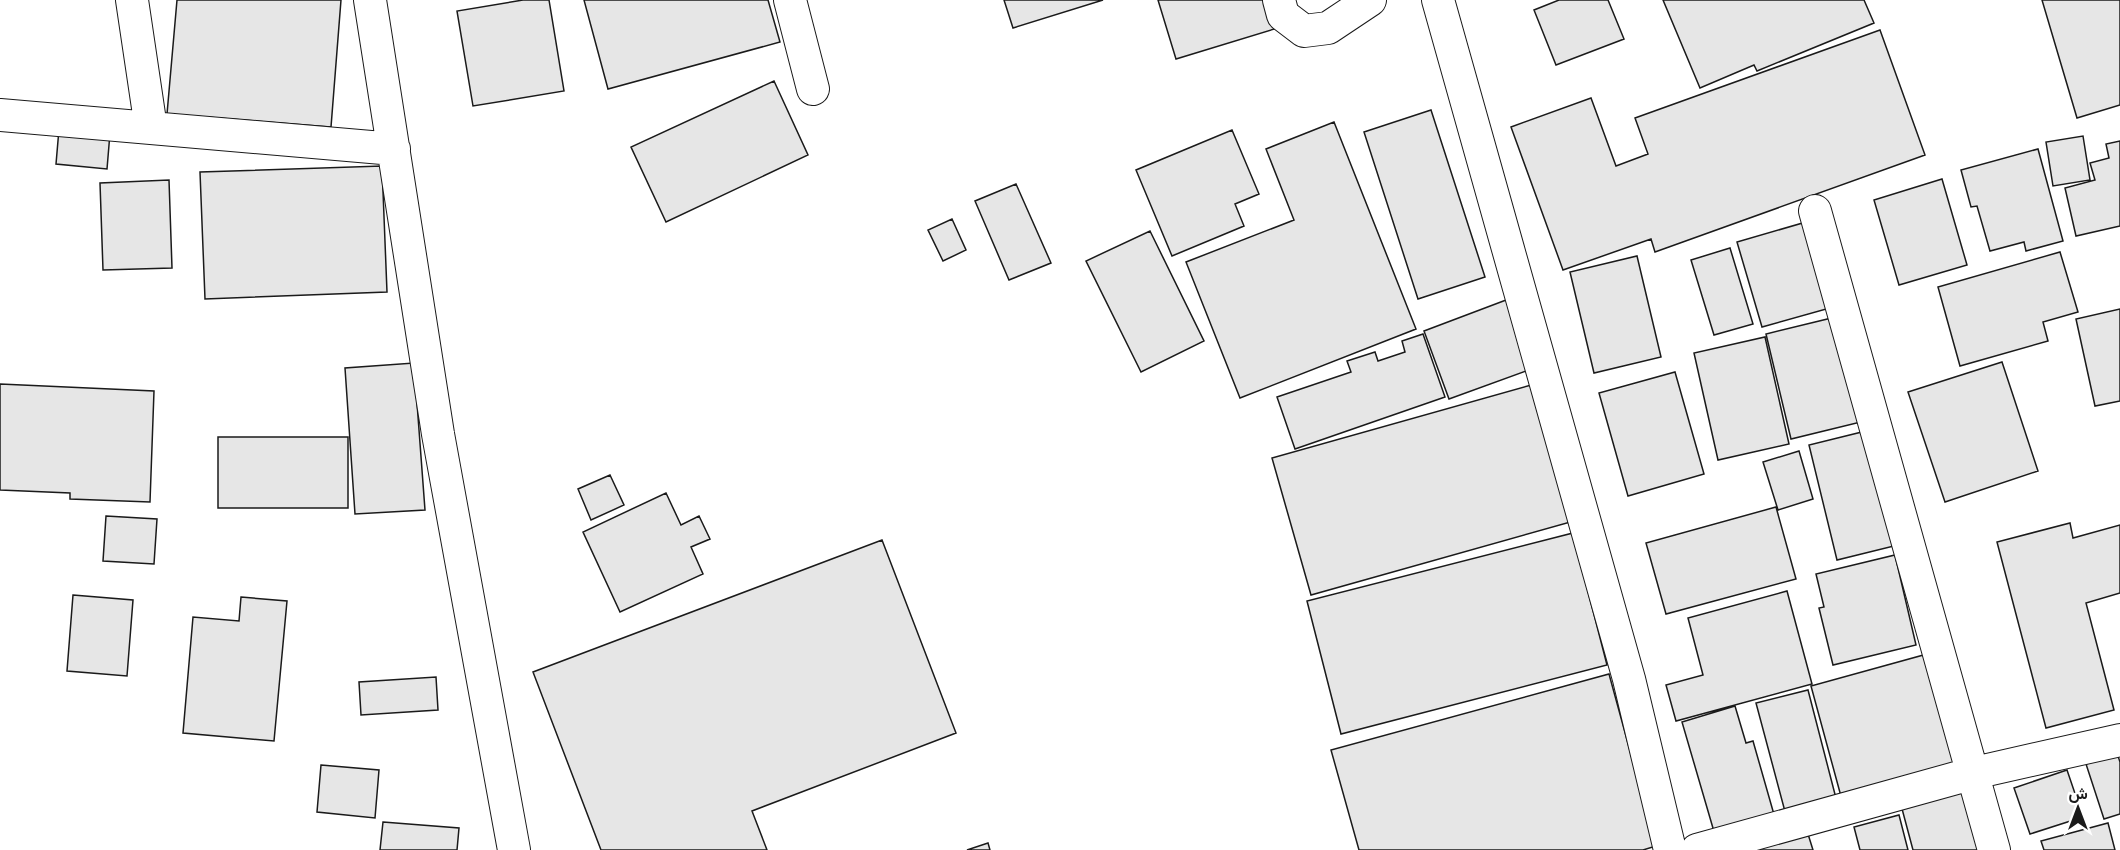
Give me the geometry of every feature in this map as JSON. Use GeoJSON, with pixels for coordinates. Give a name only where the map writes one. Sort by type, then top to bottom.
{"type":"FeatureCollection","features":[{"type":"Feature","properties":{"kind":"street"},"geometry":{"type":"LineString","coordinates":[[132,0],[151,128]]}},
{"type":"Feature","properties":{"kind":"street"},"geometry":{"type":"LineString","coordinates":[[370,0],[438,434],[513,850]]}},
{"type":"Feature","properties":{"kind":"street"},"geometry":{"type":"LineString","coordinates":[[790,0],[813,89]]}},
{"type":"Feature","properties":{"kind":"street"},"geometry":{"type":"LineString","coordinates":[[1279,0],[1283,15],[1304,31],[1328,28],[1370,0]]}},
{"type":"Feature","properties":{"kind":"street"},"geometry":{"type":"LineString","coordinates":[[1437,0],[1629,679],[1670,850]]}},
{"type":"Feature","properties":{"kind":"street"},"geometry":{"type":"LineString","coordinates":[[0,115],[394,149]]}},
{"type":"Feature","properties":{"kind":"street"},"geometry":{"type":"LineString","coordinates":[[1815,212],[1994,850]]}},
{"type":"Feature","properties":{"kind":"street"},"geometry":{"type":"LineString","coordinates":[[1697,850],[1974,773],[2120,740]]}},
{"type":"Feature","properties":{"kind":"building"},"geometry":{"type":"Polygon","coordinates":[[[177,0],[341,0],[331,127],[167,114],[177,0]]]}},
{"type":"Feature","properties":{"kind":"building"},"geometry":{"type":"Polygon","coordinates":[[[523,0],[549,0],[564,91],[473,106],[457,11],[523,0]]]}},
{"type":"Feature","properties":{"kind":"building"},"geometry":{"type":"Polygon","coordinates":[[[584,0],[768,0],[780,42],[608,89],[584,0]]]}},
{"type":"Feature","properties":{"kind":"building"},"geometry":{"type":"Polygon","coordinates":[[[1004,0],[1103,0],[1013,28],[1004,0]]]}},
{"type":"Feature","properties":{"kind":"building"},"geometry":{"type":"Polygon","coordinates":[[[1158,0],[1276,0],[1284,26],[1176,59],[1158,0]]]}},
{"type":"Feature","properties":{"kind":"building"},"geometry":{"type":"Polygon","coordinates":[[[1559,0],[1608,0],[1624,39],[1556,65],[1534,10],[1559,0]]]}},
{"type":"Feature","properties":{"kind":"building"},"geometry":{"type":"Polygon","coordinates":[[[1663,0],[1864,0],[1874,23],[1757,71],[1754,65],[1700,88],[1663,0]]]}},
{"type":"Feature","properties":{"kind":"building"},"geometry":{"type":"Polygon","coordinates":[[[2042,0],[2120,0],[2120,105],[2077,118],[2042,0]]]}},
{"type":"Feature","properties":{"kind":"building"},"geometry":{"type":"Polygon","coordinates":[[[1880,30],[1925,155],[1655,252],[1651,239],[1563,270],[1511,127],[1591,98],[1616,166],[1648,154],[1635,118],[1880,30]]]}},
{"type":"Feature","properties":{"kind":"building"},"geometry":{"type":"Polygon","coordinates":[[[774,81],[808,155],[666,222],[631,147],[774,81]]]}},
{"type":"Feature","properties":{"kind":"building"},"geometry":{"type":"Polygon","coordinates":[[[1431,110],[1485,277],[1418,299],[1364,132],[1431,110]]]}},
{"type":"Feature","properties":{"kind":"building"},"geometry":{"type":"Polygon","coordinates":[[[1334,122],[1416,329],[1240,398],[1186,262],[1294,220],[1266,149],[1334,122]]]}},
{"type":"Feature","properties":{"kind":"building"},"geometry":{"type":"Polygon","coordinates":[[[59,129],[110,133],[107,169],[56,164],[59,129]]]}},
{"type":"Feature","properties":{"kind":"building"},"geometry":{"type":"Polygon","coordinates":[[[1232,130],[1259,194],[1235,204],[1244,226],[1172,256],[1136,170],[1232,130]]]}},
{"type":"Feature","properties":{"kind":"building"},"geometry":{"type":"Polygon","coordinates":[[[2083,136],[2090,180],[2053,186],[2046,142],[2083,136]]]}},
{"type":"Feature","properties":{"kind":"building"},"geometry":{"type":"Polygon","coordinates":[[[2120,141],[2120,226],[2076,236],[2065,188],[2095,180],[2090,163],[2109,158],[2106,144],[2120,141]]]}},
{"type":"Feature","properties":{"kind":"building"},"geometry":{"type":"Polygon","coordinates":[[[2038,149],[2063,241],[2026,251],[2024,242],[1990,251],[1977,206],[1971,207],[1961,170],[2038,149]]]}},
{"type":"Feature","properties":{"kind":"building"},"geometry":{"type":"Polygon","coordinates":[[[382,166],[387,292],[205,299],[200,172],[382,166]]]}},
{"type":"Feature","properties":{"kind":"building"},"geometry":{"type":"Polygon","coordinates":[[[1942,179],[1967,265],[1899,285],[1874,200],[1942,179]]]}},
{"type":"Feature","properties":{"kind":"building"},"geometry":{"type":"Polygon","coordinates":[[[169,180],[172,268],[103,270],[100,183],[169,180]]]}},
{"type":"Feature","properties":{"kind":"building"},"geometry":{"type":"Polygon","coordinates":[[[1016,184],[1051,263],[1009,280],[975,201],[1016,184]]]}},
{"type":"Feature","properties":{"kind":"building"},"geometry":{"type":"Polygon","coordinates":[[[952,219],[966,250],[943,261],[928,230],[952,219]]]}},
{"type":"Feature","properties":{"kind":"building"},"geometry":{"type":"Polygon","coordinates":[[[1813,220],[1837,306],[1762,327],[1737,242],[1813,220]]]}},
{"type":"Feature","properties":{"kind":"building"},"geometry":{"type":"Polygon","coordinates":[[[1150,231],[1204,341],[1141,372],[1086,261],[1150,231]]]}},
{"type":"Feature","properties":{"kind":"building"},"geometry":{"type":"Polygon","coordinates":[[[1730,248],[1753,324],[1714,335],[1691,260],[1730,248]]]}},
{"type":"Feature","properties":{"kind":"building"},"geometry":{"type":"Polygon","coordinates":[[[2060,252],[2078,312],[2043,322],[2048,341],[1960,366],[1938,287],[2060,252]]]}},
{"type":"Feature","properties":{"kind":"building"},"geometry":{"type":"Polygon","coordinates":[[[1637,256],[1661,357],[1594,373],[1570,272],[1637,256]]]}},
{"type":"Feature","properties":{"kind":"building"},"geometry":{"type":"Polygon","coordinates":[[[1514,297],[1540,366],[1449,399],[1424,331],[1514,297]]]}},
{"type":"Feature","properties":{"kind":"building"},"geometry":{"type":"Polygon","coordinates":[[[2120,309],[2120,401],[2095,406],[2076,319],[2120,309]]]}},
{"type":"Feature","properties":{"kind":"building"},"geometry":{"type":"Polygon","coordinates":[[[1844,315],[1869,420],[1791,439],[1766,334],[1844,315]]]}},
{"type":"Feature","properties":{"kind":"building"},"geometry":{"type":"Polygon","coordinates":[[[1423,334],[1445,397],[1295,449],[1277,397],[1351,372],[1347,361],[1375,352],[1378,361],[1405,352],[1402,341],[1423,334]]]}},
{"type":"Feature","properties":{"kind":"building"},"geometry":{"type":"Polygon","coordinates":[[[1765,337],[1789,444],[1718,460],[1694,353],[1765,337]]]}},
{"type":"Feature","properties":{"kind":"building"},"geometry":{"type":"Polygon","coordinates":[[[2002,362],[2038,471],[1945,502],[1908,392],[2002,362]]]}},
{"type":"Feature","properties":{"kind":"building"},"geometry":{"type":"Polygon","coordinates":[[[414,363],[425,510],[355,514],[345,368],[414,363]]]}},
{"type":"Feature","properties":{"kind":"building"},"geometry":{"type":"Polygon","coordinates":[[[1675,372],[1704,474],[1628,496],[1599,393],[1675,372]]]}},
{"type":"Feature","properties":{"kind":"building"},"geometry":{"type":"Polygon","coordinates":[[[0,384],[154,391],[150,502],[70,499],[70,493],[0,490],[0,384]]]}},
{"type":"Feature","properties":{"kind":"building"},"geometry":{"type":"Polygon","coordinates":[[[1535,384],[1574,521],[1311,595],[1272,458],[1535,384]]]}},
{"type":"Feature","properties":{"kind":"building"},"geometry":{"type":"Polygon","coordinates":[[[1870,430],[1898,545],[1837,560],[1809,445],[1870,430]]]}},
{"type":"Feature","properties":{"kind":"building"},"geometry":{"type":"Polygon","coordinates":[[[218,437],[348,437],[348,508],[218,508],[218,437]]]}},
{"type":"Feature","properties":{"kind":"building"},"geometry":{"type":"Polygon","coordinates":[[[1799,451],[1813,499],[1778,510],[1763,462],[1799,451]]]}},
{"type":"Feature","properties":{"kind":"building"},"geometry":{"type":"Polygon","coordinates":[[[610,475],[624,505],[591,520],[578,489],[610,475]]]}},
{"type":"Feature","properties":{"kind":"building"},"geometry":{"type":"Polygon","coordinates":[[[666,493],[681,525],[699,516],[710,539],[691,547],[703,574],[620,612],[583,532],[666,493]]]}},
{"type":"Feature","properties":{"kind":"building"},"geometry":{"type":"Polygon","coordinates":[[[1776,507],[1796,579],[1666,614],[1646,543],[1776,507]]]}},
{"type":"Feature","properties":{"kind":"building"},"geometry":{"type":"Polygon","coordinates":[[[106,516],[157,519],[154,564],[103,561],[106,516]]]}},
{"type":"Feature","properties":{"kind":"building"},"geometry":{"type":"Polygon","coordinates":[[[2070,523],[2073,538],[2120,525],[2120,593],[2086,603],[2114,710],[2046,728],[1997,542],[2070,523]]]}},
{"type":"Feature","properties":{"kind":"building"},"geometry":{"type":"Polygon","coordinates":[[[1573,533],[1607,665],[1341,734],[1307,601],[1573,533]]]}},
{"type":"Feature","properties":{"kind":"building"},"geometry":{"type":"Polygon","coordinates":[[[882,540],[956,733],[752,811],[767,850],[601,850],[533,672],[882,540]]]}},
{"type":"Feature","properties":{"kind":"building"},"geometry":{"type":"Polygon","coordinates":[[[1895,555],[1916,645],[1833,665],[1819,608],[1824,607],[1816,574],[1895,555]]]}},
{"type":"Feature","properties":{"kind":"building"},"geometry":{"type":"Polygon","coordinates":[[[1787,591],[1812,684],[1676,721],[1666,685],[1703,675],[1688,618],[1787,591]]]}},
{"type":"Feature","properties":{"kind":"building"},"geometry":{"type":"Polygon","coordinates":[[[73,595],[133,600],[127,676],[67,671],[73,595]]]}},
{"type":"Feature","properties":{"kind":"building"},"geometry":{"type":"Polygon","coordinates":[[[241,597],[287,601],[274,741],[183,733],[193,617],[239,621],[241,597]]]}},
{"type":"Feature","properties":{"kind":"building"},"geometry":{"type":"Polygon","coordinates":[[[1938,651],[1969,766],[1842,800],[1811,686],[1938,651]]]}},
{"type":"Feature","properties":{"kind":"building"},"geometry":{"type":"Polygon","coordinates":[[[1609,674],[1656,846],[1643,850],[1359,850],[1331,750],[1609,674]]]}},
{"type":"Feature","properties":{"kind":"building"},"geometry":{"type":"Polygon","coordinates":[[[436,677],[438,710],[361,715],[359,682],[436,677]]]}},
{"type":"Feature","properties":{"kind":"building"},"geometry":{"type":"Polygon","coordinates":[[[1808,690],[1838,806],[1787,819],[1756,703],[1808,690]]]}},
{"type":"Feature","properties":{"kind":"building"},"geometry":{"type":"Polygon","coordinates":[[[1735,706],[1746,743],[1753,741],[1775,818],[1715,835],[1682,722],[1735,706]]]}},
{"type":"Feature","properties":{"kind":"building"},"geometry":{"type":"Polygon","coordinates":[[[2117,753],[2120,762],[2120,814],[2104,819],[2086,764],[2117,753]]]}},
{"type":"Feature","properties":{"kind":"building"},"geometry":{"type":"Polygon","coordinates":[[[321,765],[379,770],[375,818],[317,812],[321,765]]]}},
{"type":"Feature","properties":{"kind":"building"},"geometry":{"type":"Polygon","coordinates":[[[2067,770],[2083,817],[2030,834],[2014,788],[2067,770]]]}},
{"type":"Feature","properties":{"kind":"building"},"geometry":{"type":"Polygon","coordinates":[[[1971,787],[1987,850],[1913,850],[1901,805],[1971,787]]]}},
{"type":"Feature","properties":{"kind":"building"},"geometry":{"type":"Polygon","coordinates":[[[1899,815],[1908,850],[1860,850],[1854,827],[1899,815]]]}},
{"type":"Feature","properties":{"kind":"building"},"geometry":{"type":"Polygon","coordinates":[[[383,822],[459,828],[457,850],[380,850],[383,822]]]}},
{"type":"Feature","properties":{"kind":"building"},"geometry":{"type":"Polygon","coordinates":[[[2108,823],[2115,850],[2044,850],[2041,841],[2108,823]]]}},
{"type":"Feature","properties":{"kind":"building"},"geometry":{"type":"Polygon","coordinates":[[[1808,834],[1813,850],[1754,850],[1808,834]]]}},
{"type":"Feature","properties":{"kind":"building"},"geometry":{"type":"Polygon","coordinates":[[[988,843],[990,850],[967,850],[988,843]]]}}]}
